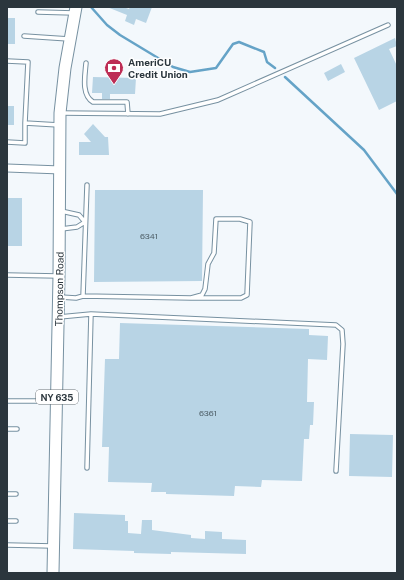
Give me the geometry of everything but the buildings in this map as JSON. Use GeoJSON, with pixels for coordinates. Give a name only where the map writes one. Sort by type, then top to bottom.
{"type":"FeatureCollection","features":[{"type":"Feature","properties":{"kind":"main road","name":"Thompson Road"},"geometry":{"type":"LineString","coordinates":[[53,573],[60,276],[60,113],[75,10]]}},
{"type":"Feature","properties":{"kind":"street"},"geometry":{"type":"LineString","coordinates":[[7,168],[61,170]]}},
{"type":"Feature","properties":{"kind":"lane"},"geometry":{"type":"LineString","coordinates":[[38,12],[75,10]]}},
{"type":"Feature","properties":{"kind":"lane"},"geometry":{"type":"LineString","coordinates":[[60,113],[160,114],[218,100],[388,25]]}},
{"type":"Feature","properties":{"kind":"lane"},"geometry":{"type":"LineString","coordinates":[[24,36],[70,40]]}},
{"type":"Feature","properties":{"kind":"lane"},"geometry":{"type":"LineString","coordinates":[[7,61],[28,62],[25,143],[7,142]]}},
{"type":"Feature","properties":{"kind":"lane"},"geometry":{"type":"LineString","coordinates":[[86,63],[85,93],[88,99],[93,102],[127,102],[128,114]]}},
{"type":"Feature","properties":{"kind":"lane"},"geometry":{"type":"LineString","coordinates":[[26,123],[60,125]]}},
{"type":"Feature","properties":{"kind":"lane"},"geometry":{"type":"LineString","coordinates":[[83,296],[87,185]]}},
{"type":"Feature","properties":{"kind":"lane"},"geometry":{"type":"LineString","coordinates":[[60,210],[80,216],[85,222]]}},
{"type":"Feature","properties":{"kind":"lane"},"geometry":{"type":"LineString","coordinates":[[59,297],[76,298],[83,296],[191,298],[241,298],[247,295],[250,222],[240,219],[216,219],[214,253],[208,264],[205,289],[202,295],[191,298]]}},
{"type":"Feature","properties":{"kind":"lane"},"geometry":{"type":"LineString","coordinates":[[60,229],[77,227],[85,222]]}},
{"type":"Feature","properties":{"kind":"lane"},"geometry":{"type":"LineString","coordinates":[[7,275],[60,276]]}},
{"type":"Feature","properties":{"kind":"lane"},"geometry":{"type":"LineString","coordinates":[[59,318],[91,314],[336,324],[342,330],[343,344],[336,471]]}},
{"type":"Feature","properties":{"kind":"lane"},"geometry":{"type":"LineString","coordinates":[[87,468],[91,314]]}},
{"type":"Feature","properties":{"kind":"lane"},"geometry":{"type":"LineString","coordinates":[[7,401],[57,401]]}},
{"type":"Feature","properties":{"kind":"lane"},"geometry":{"type":"LineString","coordinates":[[7,429],[17,429]]}},
{"type":"Feature","properties":{"kind":"lane"},"geometry":{"type":"LineString","coordinates":[[7,494],[16,494]]}},
{"type":"Feature","properties":{"kind":"lane"},"geometry":{"type":"LineString","coordinates":[[7,521],[16,521]]}},
{"type":"Feature","properties":{"kind":"lane"},"geometry":{"type":"LineString","coordinates":[[7,545],[54,546]]}},
{"type":"Feature","properties":{"kind":"waterway"},"geometry":{"type":"LineString","coordinates":[[91,7],[107,25],[120,35],[173,67],[190,72],[216,68],[233,44],[239,42],[264,52],[267,62],[275,68]]}},
{"type":"Feature","properties":{"kind":"waterway"},"geometry":{"type":"LineString","coordinates":[[285,77],[364,150],[397,194]]}},
{"type":"Feature","properties":{"kind":"place","name":"AmeriCU Credit Union"},"geometry":{"type":"Point","coordinates":[114,85]}}]}
